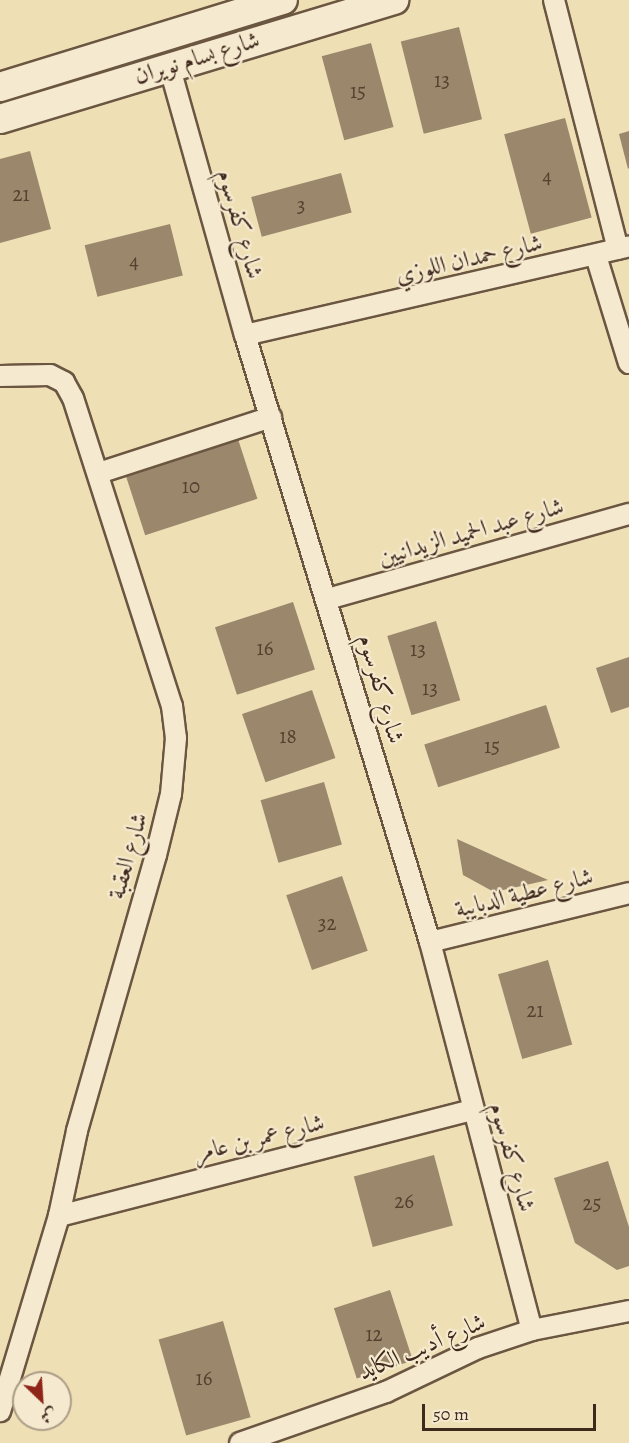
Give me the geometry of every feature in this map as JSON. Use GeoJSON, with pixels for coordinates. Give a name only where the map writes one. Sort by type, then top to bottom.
{"type":"FeatureCollection","features":[{"type":"Feature","properties":{"kind":"street","name":"شارع بسام نويران"},"geometry":{"type":"LineString","coordinates":[[0,87],[283,0]]}},
{"type":"Feature","properties":{"kind":"street","name":"شارع بسام نويران"},"geometry":{"type":"LineString","coordinates":[[0,119],[170,65],[394,0]]}},
{"type":"Feature","properties":{"kind":"street"},"geometry":{"type":"LineString","coordinates":[[554,0],[624,248]]}},
{"type":"Feature","properties":{"kind":"street","name":"شارع كفرسوم"},"geometry":{"type":"LineString","coordinates":[[170,65],[245,335],[328,599],[430,942],[472,1110],[532,1330]]}},
{"type":"Feature","properties":{"kind":"street","name":"شارع حمدان اللوزي"},"geometry":{"type":"LineString","coordinates":[[245,335],[624,248]]}},
{"type":"Feature","properties":{"kind":"street"},"geometry":{"type":"LineString","coordinates":[[596,256],[629,363]]}},
{"type":"Feature","properties":{"kind":"street","name":"شارع العقبة"},"geometry":{"type":"LineString","coordinates":[[0,376],[30,372],[63,382],[84,422],[172,706],[176,765],[59,1216],[0,1411]]}},
{"type":"Feature","properties":{"kind":"street"},"geometry":{"type":"LineString","coordinates":[[99,473],[271,417]]}},
{"type":"Feature","properties":{"kind":"street","name":"شارع عبد الحميد الزيدانيين"},"geometry":{"type":"LineString","coordinates":[[328,599],[629,514]]}},
{"type":"Feature","properties":{"kind":"street","name":"شارع عطية الدبايبة"},"geometry":{"type":"LineString","coordinates":[[430,942],[629,893]]}},
{"type":"Feature","properties":{"kind":"street","name":"شارع عمر بن عامر"},"geometry":{"type":"LineString","coordinates":[[59,1216],[472,1110]]}},
{"type":"Feature","properties":{"kind":"street","name":"شارع أديب الكايد"},"geometry":{"type":"LineString","coordinates":[[240,1443],[386,1392],[478,1348],[532,1330],[629,1311]]}},
{"type":"Feature","properties":{"kind":"building"},"geometry":{"type":"Polygon","coordinates":[[[459,27],[482,119],[424,134],[401,42],[459,27]]]}},
{"type":"Feature","properties":{"kind":"building"},"geometry":{"type":"Polygon","coordinates":[[[371,43],[394,127],[344,140],[322,56],[371,43]]]}},
{"type":"Feature","properties":{"kind":"building"},"geometry":{"type":"Polygon","coordinates":[[[565,118],[592,217],[531,234],[504,134],[565,118]]]}},
{"type":"Feature","properties":{"kind":"building"},"geometry":{"type":"Polygon","coordinates":[[[629,131],[629,168],[628,169],[619,134],[629,131]]]}},
{"type":"Feature","properties":{"kind":"building"},"geometry":{"type":"Polygon","coordinates":[[[30,151],[51,229],[0,243],[0,159],[30,151]]]}},
{"type":"Feature","properties":{"kind":"building"},"geometry":{"type":"Polygon","coordinates":[[[341,173],[352,213],[262,237],[251,197],[341,173]]]}},
{"type":"Feature","properties":{"kind":"building"},"geometry":{"type":"Polygon","coordinates":[[[170,224],[183,275],[97,297],[85,245],[170,224]]]}},
{"type":"Feature","properties":{"kind":"building"},"geometry":{"type":"Polygon","coordinates":[[[237,436],[257,499],[145,535],[125,472],[237,436]]]}},
{"type":"Feature","properties":{"kind":"building"},"geometry":{"type":"Polygon","coordinates":[[[293,602],[315,670],[237,695],[215,627],[293,602]]]}},
{"type":"Feature","properties":{"kind":"building"},"geometry":{"type":"Polygon","coordinates":[[[436,621],[460,700],[411,715],[387,636],[436,621]]]}},
{"type":"Feature","properties":{"kind":"building"},"geometry":{"type":"Polygon","coordinates":[[[629,657],[629,707],[611,713],[596,668],[629,657]]]}},
{"type":"Feature","properties":{"kind":"building"},"geometry":{"type":"Polygon","coordinates":[[[312,690],[335,758],[265,782],[242,714],[312,690]]]}},
{"type":"Feature","properties":{"kind":"building"},"geometry":{"type":"Polygon","coordinates":[[[546,705],[560,748],[438,787],[424,745],[546,705]]]}},
{"type":"Feature","properties":{"kind":"building"},"geometry":{"type":"Polygon","coordinates":[[[324,782],[342,844],[278,863],[261,800],[324,782]]]}},
{"type":"Feature","properties":{"kind":"building"},"geometry":{"type":"Polygon","coordinates":[[[457,839],[548,880],[494,892],[463,875],[457,839]]]}},
{"type":"Feature","properties":{"kind":"building"},"geometry":{"type":"Polygon","coordinates":[[[342,876],[368,951],[312,970],[286,895],[342,876]]]}},
{"type":"Feature","properties":{"kind":"building"},"geometry":{"type":"Polygon","coordinates":[[[548,960],[572,1045],[522,1059],[498,974],[548,960]]]}},
{"type":"Feature","properties":{"kind":"building"},"geometry":{"type":"Polygon","coordinates":[[[434,1155],[453,1226],[373,1247],[354,1176],[434,1155]]]}},
{"type":"Feature","properties":{"kind":"building"},"geometry":{"type":"Polygon","coordinates":[[[608,1161],[629,1227],[629,1266],[617,1270],[575,1243],[554,1178],[608,1161]]]}},
{"type":"Feature","properties":{"kind":"building"},"geometry":{"type":"Polygon","coordinates":[[[390,1290],[413,1360],[357,1379],[334,1308],[390,1290]]]}},
{"type":"Feature","properties":{"kind":"building"},"geometry":{"type":"Polygon","coordinates":[[[223,1321],[251,1417],[186,1436],[159,1339],[223,1321]]]}}]}
